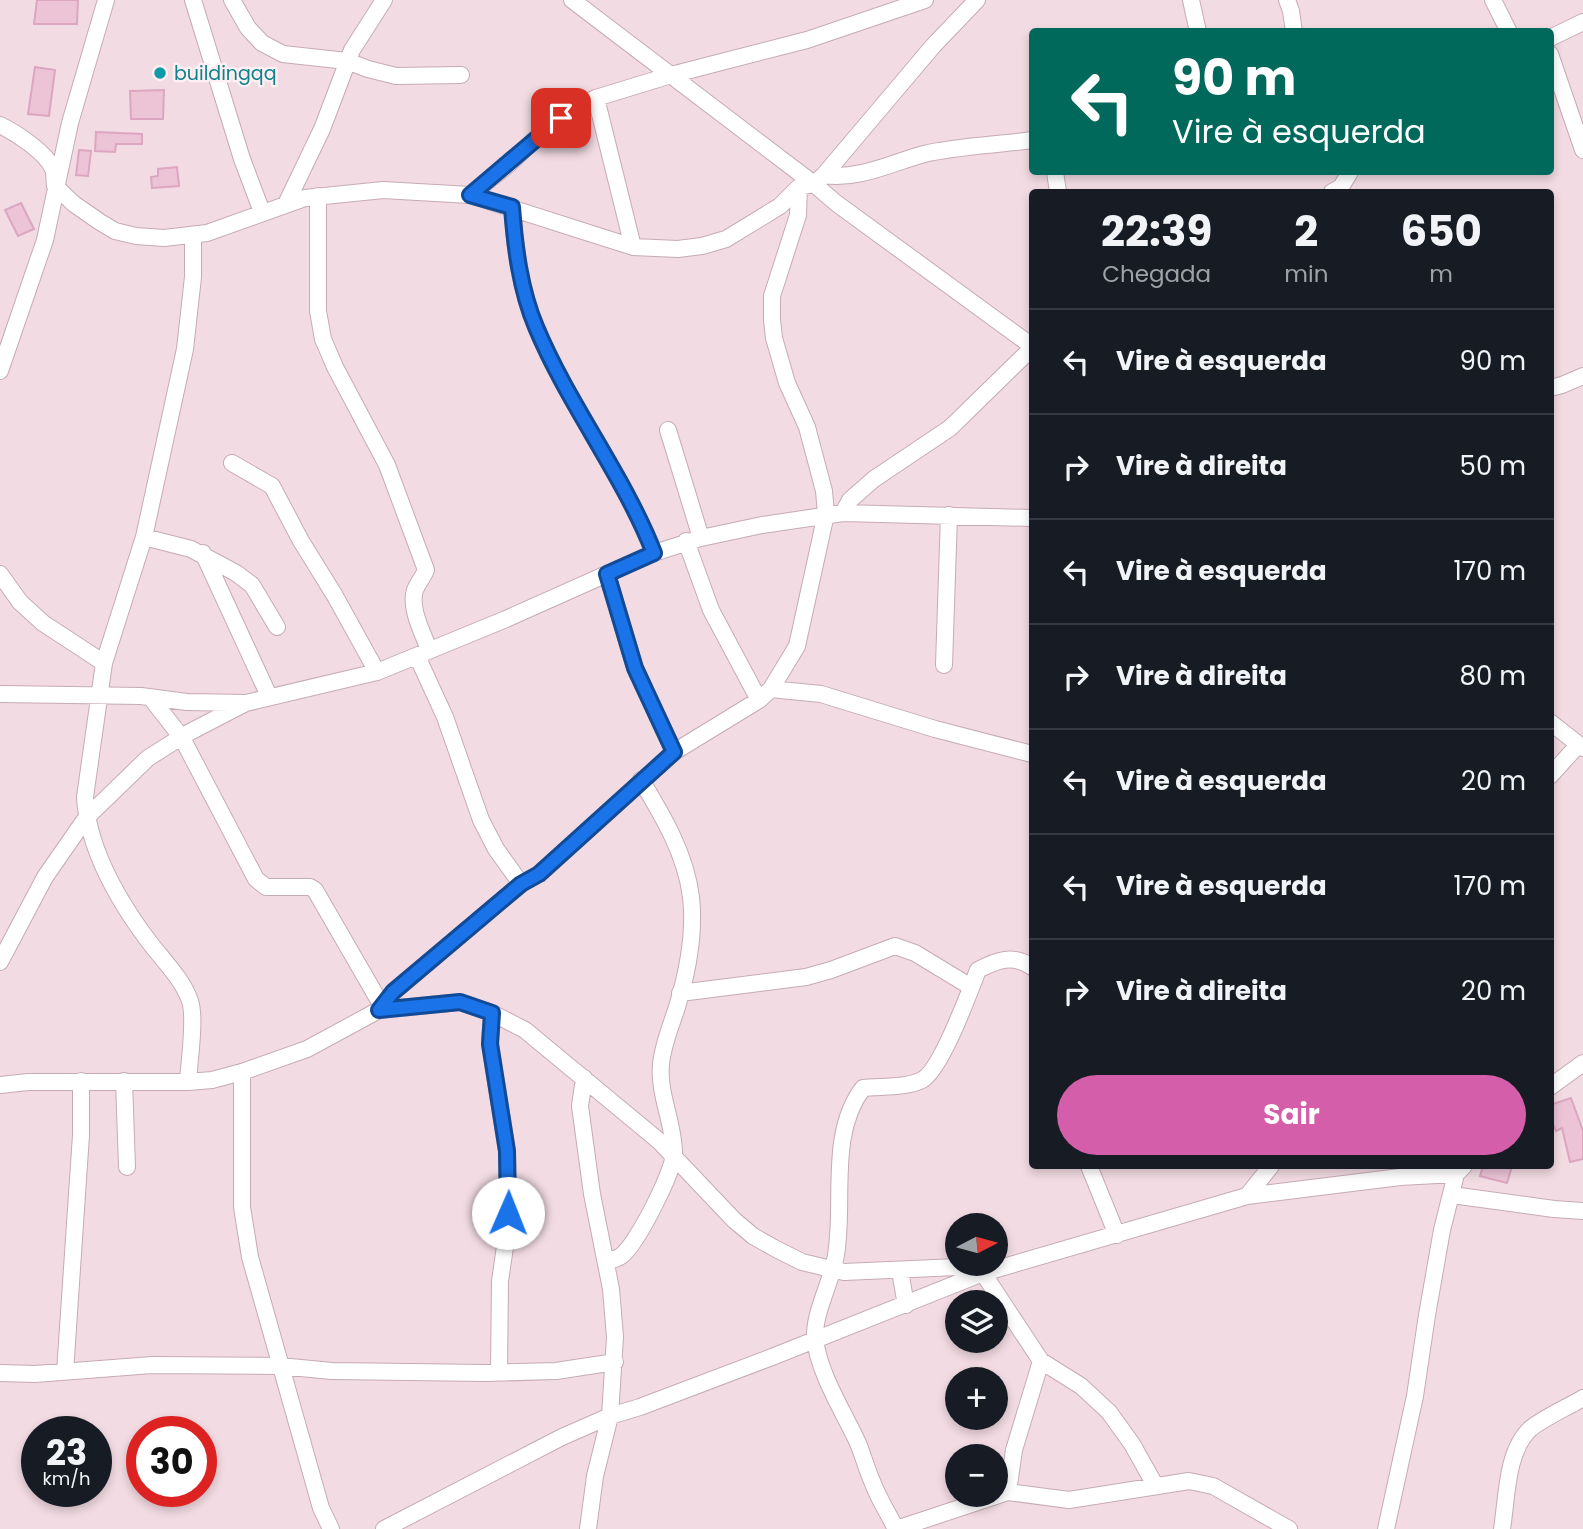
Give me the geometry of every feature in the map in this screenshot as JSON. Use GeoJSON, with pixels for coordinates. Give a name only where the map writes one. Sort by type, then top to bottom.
{"type":"FeatureCollection","features":[{"type":"Feature","properties":{"kind":"street"},"geometry":{"type":"LineString","coordinates":[[55,186],[84,71],[106,0]]}},
{"type":"Feature","properties":{"kind":"street"},"geometry":{"type":"LineString","coordinates":[[194,0],[242,159],[262,212]]}},
{"type":"Feature","properties":{"kind":"street"},"geometry":{"type":"LineString","coordinates":[[232,0],[248,28],[262,43],[283,54],[347,61],[396,76],[461,75]]}},
{"type":"Feature","properties":{"kind":"street"},"geometry":{"type":"LineString","coordinates":[[286,204],[322,129],[352,50],[384,0]]}},
{"type":"Feature","properties":{"kind":"street"},"geometry":{"type":"LineString","coordinates":[[572,0],[812,182],[846,211],[1029,345]]}},
{"type":"Feature","properties":{"kind":"street"},"geometry":{"type":"LineString","coordinates":[[55,186],[74,204],[115,230],[136,236],[164,238],[193,235],[235,225],[262,212],[318,196],[383,190],[470,195],[633,247],[678,249],[702,246],[726,239],[780,206],[812,182],[977,0]]}},
{"type":"Feature","properties":{"kind":"street"},"geometry":{"type":"LineString","coordinates":[[1191,0],[1197,28]]}},
{"type":"Feature","properties":{"kind":"street"},"geometry":{"type":"LineString","coordinates":[[1287,0],[1293,28]]}},
{"type":"Feature","properties":{"kind":"street"},"geometry":{"type":"LineString","coordinates":[[1493,0],[1507,28]]}},
{"type":"Feature","properties":{"kind":"street"},"geometry":{"type":"LineString","coordinates":[[470,195],[509,164],[547,128],[575,108],[596,98],[670,75],[807,40],[917,1]]}},
{"type":"Feature","properties":{"kind":"street"},"geometry":{"type":"LineString","coordinates":[[1554,36],[1583,22]]}},
{"type":"Feature","properties":{"kind":"street"},"geometry":{"type":"LineString","coordinates":[[1554,66],[1583,150]]}},
{"type":"Feature","properties":{"kind":"street"},"geometry":{"type":"LineString","coordinates":[[596,98],[633,247]]}},
{"type":"Feature","properties":{"kind":"street"},"geometry":{"type":"LineString","coordinates":[[0,125],[28,142],[45,159],[54,169],[55,186],[54,204],[45,240],[0,371]]}},
{"type":"Feature","properties":{"kind":"street"},"geometry":{"type":"LineString","coordinates":[[812,182],[859,174],[926,153],[1029,140]]}},
{"type":"Feature","properties":{"kind":"street"},"geometry":{"type":"LineString","coordinates":[[0,1085],[28,1082],[212,1080],[307,1049],[380,1008],[393,992],[521,884],[539,874],[567,850],[674,752],[765,695],[797,646],[826,514],[824,491],[807,427],[787,383],[774,338],[772,320],[772,296],[798,215],[812,182]]}},
{"type":"Feature","properties":{"kind":"street"},"geometry":{"type":"LineString","coordinates":[[318,196],[318,311],[323,339],[387,465],[423,558],[426,570],[415,590],[414,601],[423,653],[481,820],[496,849],[521,884]]}},
{"type":"Feature","properties":{"kind":"street"},"geometry":{"type":"LineString","coordinates":[[512,207],[516,256],[535,325],[585,425],[640,518],[654,553]]}},
{"type":"Feature","properties":{"kind":"street"},"geometry":{"type":"LineString","coordinates":[[188,1082],[192,1013],[189,999],[107,875],[86,818],[86,780],[104,663],[144,537],[185,349],[193,277],[193,235]]}},
{"type":"Feature","properties":{"kind":"street"},"geometry":{"type":"LineString","coordinates":[[843,513],[850,500],[874,479],[950,428],[1029,350]]}},
{"type":"Feature","properties":{"kind":"street"},"geometry":{"type":"LineString","coordinates":[[1554,387],[1583,376]]}},
{"type":"Feature","properties":{"kind":"street"},"geometry":{"type":"LineString","coordinates":[[668,430],[711,610],[765,695]]}},
{"type":"Feature","properties":{"kind":"street"},"geometry":{"type":"LineString","coordinates":[[232,463],[272,486],[300,541],[335,596],[377,672]]}},
{"type":"Feature","properties":{"kind":"street"},"geometry":{"type":"LineString","coordinates":[[0,962],[45,877],[86,818],[148,758],[246,703],[377,672],[506,619],[654,553],[694,540],[826,514],[949,514],[1029,518]]}},
{"type":"Feature","properties":{"kind":"street"},"geometry":{"type":"LineString","coordinates":[[944,665],[949,514]]}},
{"type":"Feature","properties":{"kind":"street"},"geometry":{"type":"LineString","coordinates":[[144,537],[203,553],[253,584],[277,627]]}},
{"type":"Feature","properties":{"kind":"street"},"geometry":{"type":"LineString","coordinates":[[203,553],[269,696]]}},
{"type":"Feature","properties":{"kind":"street"},"geometry":{"type":"LineString","coordinates":[[0,573],[20,603],[43,623],[104,663]]}},
{"type":"Feature","properties":{"kind":"street"},"geometry":{"type":"LineString","coordinates":[[607,574],[635,668],[674,752]]}},
{"type":"Feature","properties":{"kind":"street"},"geometry":{"type":"LineString","coordinates":[[0,694],[246,703]]}},
{"type":"Feature","properties":{"kind":"street"},"geometry":{"type":"LineString","coordinates":[[765,695],[821,694],[935,729],[1029,753]]}},
{"type":"Feature","properties":{"kind":"street"},"geometry":{"type":"LineString","coordinates":[[151,698],[182,737],[256,880],[266,887],[310,887],[320,896],[380,1008]]}},
{"type":"Feature","properties":{"kind":"street"},"geometry":{"type":"LineString","coordinates":[[1554,725],[1581,746],[1554,772]]}},
{"type":"Feature","properties":{"kind":"street"},"geometry":{"type":"LineString","coordinates":[[606,1262],[622,1255],[640,1231],[655,1203],[674,1155],[661,1064],[680,993],[691,935],[691,898],[685,864],[641,780]]}},
{"type":"Feature","properties":{"kind":"street"},"geometry":{"type":"LineString","coordinates":[[680,993],[806,977],[895,946],[915,953],[971,987]]}},
{"type":"Feature","properties":{"kind":"street"},"geometry":{"type":"LineString","coordinates":[[963,1507],[896,1529],[873,1483],[821,1362],[815,1338],[816,1326],[833,1271],[838,1230],[839,1169],[845,1130],[856,1098],[863,1088],[908,1084],[926,1078],[935,1066],[978,970],[1002,959],[1022,960],[1029,965]]}},
{"type":"Feature","properties":{"kind":"street"},"geometry":{"type":"LineString","coordinates":[[380,1008],[460,1002],[492,1013],[525,1030],[674,1155],[734,1220],[753,1236],[802,1262],[833,1271],[945,1268]]}},
{"type":"Feature","properties":{"kind":"street"},"geometry":{"type":"LineString","coordinates":[[492,1013],[490,1044],[507,1151],[508,1194],[507,1233],[499,1281],[499,1373]]}},
{"type":"Feature","properties":{"kind":"street"},"geometry":{"type":"LineString","coordinates":[[1554,1084],[1583,1063]]}},
{"type":"Feature","properties":{"kind":"street"},"geometry":{"type":"LineString","coordinates":[[242,1072],[242,1207],[250,1257],[321,1508],[331,1529]]}},
{"type":"Feature","properties":{"kind":"street"},"geometry":{"type":"LineString","coordinates":[[584,1078],[580,1106],[592,1194],[614,1315],[615,1362],[610,1389],[610,1416],[595,1476],[588,1529]]}},
{"type":"Feature","properties":{"kind":"street"},"geometry":{"type":"LineString","coordinates":[[65,1372],[81,1135],[81,1081]]}},
{"type":"Feature","properties":{"kind":"street"},"geometry":{"type":"LineString","coordinates":[[124,1081],[127,1167]]}},
{"type":"Feature","properties":{"kind":"street"},"geometry":{"type":"LineString","coordinates":[[1089,1169],[1117,1235]]}},
{"type":"Feature","properties":{"kind":"street"},"geometry":{"type":"LineString","coordinates":[[1247,1196],[1269,1169]]}},
{"type":"Feature","properties":{"kind":"street"},"geometry":{"type":"LineString","coordinates":[[1008,1266],[1247,1196],[1460,1170],[1442,1230],[1426,1315],[1415,1396],[1386,1529]]}},
{"type":"Feature","properties":{"kind":"street"},"geometry":{"type":"LineString","coordinates":[[1452,1195],[1583,1211]]}},
{"type":"Feature","properties":{"kind":"street"},"geometry":{"type":"LineString","coordinates":[[900,1270],[906,1305]]}},
{"type":"Feature","properties":{"kind":"street"},"geometry":{"type":"LineString","coordinates":[[384,1529],[562,1437],[610,1416],[640,1407],[976,1276]]}},
{"type":"Feature","properties":{"kind":"street"},"geometry":{"type":"LineString","coordinates":[[985,1276],[1041,1362],[1082,1386],[1109,1412],[1132,1444],[1155,1485]]}},
{"type":"Feature","properties":{"kind":"street"},"geometry":{"type":"LineString","coordinates":[[0,1373],[65,1372],[152,1365],[499,1373],[556,1371],[615,1362]]}},
{"type":"Feature","properties":{"kind":"street"},"geometry":{"type":"LineString","coordinates":[[1041,1362],[1014,1450],[1008,1492],[1069,1500],[1189,1481],[1213,1486],[1289,1529]]}},
{"type":"Feature","properties":{"kind":"street"},"geometry":{"type":"LineString","coordinates":[[1502,1529],[1513,1460],[1520,1444],[1531,1429],[1583,1398]]}},
{"type":"Feature","properties":{"kind":"shaded area"},"geometry":{"type":"Polygon","coordinates":[[[0,0],[1583,0],[1583,1529],[0,1529],[0,0]]]}},
{"type":"Feature","properties":{"kind":"building"},"geometry":{"type":"Polygon","coordinates":[[[37,0],[78,0],[77,24],[34,24],[37,0]]]}},
{"type":"Feature","properties":{"kind":"building"},"geometry":{"type":"Polygon","coordinates":[[[35,67],[55,70],[49,116],[28,114],[35,67]]]}},
{"type":"Feature","properties":{"kind":"building"},"geometry":{"type":"Polygon","coordinates":[[[164,90],[163,119],[131,119],[130,91],[164,90]]]}},
{"type":"Feature","properties":{"kind":"building"},"geometry":{"type":"Polygon","coordinates":[[[96,132],[142,134],[142,144],[116,144],[115,152],[95,151],[96,132]]]}},
{"type":"Feature","properties":{"kind":"building"},"geometry":{"type":"Polygon","coordinates":[[[79,150],[91,151],[88,176],[76,175],[79,150]]]}},
{"type":"Feature","properties":{"kind":"building"},"geometry":{"type":"Polygon","coordinates":[[[177,167],[179,186],[152,188],[151,177],[158,176],[158,169],[177,167]]]}},
{"type":"Feature","properties":{"kind":"building"},"geometry":{"type":"Polygon","coordinates":[[[21,203],[34,229],[18,236],[5,210],[21,203]]]}},
{"type":"Feature","properties":{"kind":"building"},"geometry":{"type":"Polygon","coordinates":[[[1571,1098],[1583,1131],[1583,1159],[1570,1162],[1562,1128],[1556,1131],[1554,1126],[1554,1104],[1571,1098]]]}},
{"type":"Feature","properties":{"kind":"building"},"geometry":{"type":"Polygon","coordinates":[[[1482,1169],[1511,1169],[1507,1183],[1480,1176],[1482,1169]]]}},
{"type":"Feature","properties":{"kind":"place","name":"buildingqq"},"geometry":{"type":"Point","coordinates":[160,73]}},
{"type":"Feature","properties":{"kind":"route"},"geometry":{"type":"LineString","coordinates":[[508,1213],[507,1151],[490,1044],[492,1013],[460,1002],[379,1010],[393,992],[521,884],[539,874],[674,752],[635,668],[607,574],[654,553],[640,518],[585,425],[535,325],[516,256],[512,207],[470,195],[561,118]]}}]}
